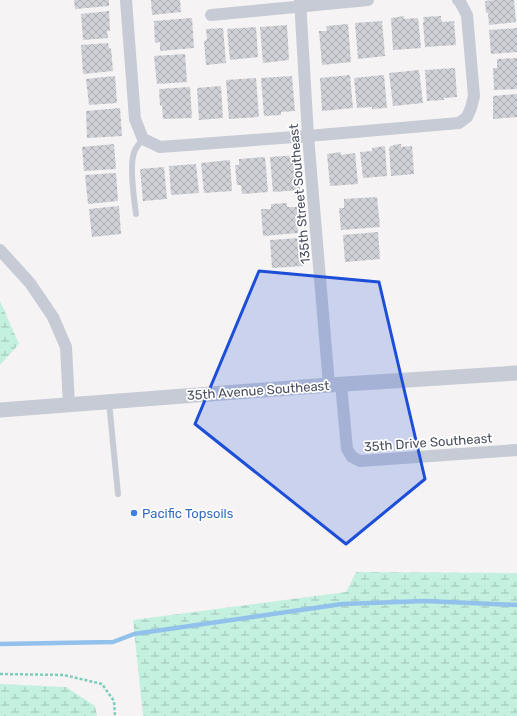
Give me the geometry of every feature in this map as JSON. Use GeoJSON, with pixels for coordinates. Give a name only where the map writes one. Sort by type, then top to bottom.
{"type":"FeatureCollection","features":[{"type":"Feature","properties":{"kind":"street"},"geometry":{"type":"LineString","coordinates":[[126,0],[135,119],[143,139],[160,147],[459,123],[467,116],[474,96],[467,15],[458,0]]}},
{"type":"Feature","properties":{"kind":"street"},"geometry":{"type":"LineString","coordinates":[[211,15],[301,3],[368,0]]}},
{"type":"Feature","properties":{"kind":"street","name":"135th Street Southeast"},"geometry":{"type":"LineString","coordinates":[[301,3],[308,136],[335,384],[347,449]]}},
{"type":"Feature","properties":{"kind":"street"},"geometry":{"type":"LineString","coordinates":[[0,250],[30,283],[53,317],[66,347],[69,405]]}},
{"type":"Feature","properties":{"kind":"street","name":"35th Avenue Southeast"},"geometry":{"type":"LineString","coordinates":[[0,410],[335,384],[517,373]]}},
{"type":"Feature","properties":{"kind":"street","name":"35th Drive Southeast"},"geometry":{"type":"LineString","coordinates":[[347,449],[352,457],[360,461],[517,450]]}},
{"type":"Feature","properties":{"kind":"lane"},"geometry":{"type":"LineString","coordinates":[[136,214],[132,158],[134,151],[143,139]]}},
{"type":"Feature","properties":{"kind":"lane"},"geometry":{"type":"LineString","coordinates":[[110,402],[118,494]]}},
{"type":"Feature","properties":{"kind":"path"},"geometry":{"type":"LineString","coordinates":[[0,674],[64,676],[102,684],[114,701],[115,716]]}},
{"type":"Feature","properties":{"kind":"highlighted area"},"geometry":{"type":"Polygon","coordinates":[[[259,271],[379,282],[425,479],[346,544],[195,424],[259,271]]]}},
{"type":"Feature","properties":{"kind":"green space"},"geometry":{"type":"Polygon","coordinates":[[[0,301],[19,344],[0,365],[0,301]]]}},
{"type":"Feature","properties":{"kind":"green space"},"geometry":{"type":"Polygon","coordinates":[[[356,572],[517,573],[517,716],[143,716],[133,620],[346,592],[356,572]]]}},
{"type":"Feature","properties":{"kind":"green space"},"geometry":{"type":"Polygon","coordinates":[[[0,684],[66,687],[95,706],[97,716],[0,716],[0,684]]]}},
{"type":"Feature","properties":{"kind":"building"},"geometry":{"type":"Polygon","coordinates":[[[74,0],[109,0],[109,6],[75,9],[74,0]]]}},
{"type":"Feature","properties":{"kind":"building"},"geometry":{"type":"Polygon","coordinates":[[[151,0],[180,0],[181,12],[152,15],[151,0]]]}},
{"type":"Feature","properties":{"kind":"building"},"geometry":{"type":"Polygon","coordinates":[[[514,0],[516,22],[489,25],[485,1],[514,0]]]}},
{"type":"Feature","properties":{"kind":"building"},"geometry":{"type":"Polygon","coordinates":[[[109,11],[110,31],[107,31],[108,38],[83,40],[81,14],[109,11]]]}},
{"type":"Feature","properties":{"kind":"building"},"geometry":{"type":"Polygon","coordinates":[[[404,16],[404,19],[418,18],[421,48],[393,50],[391,18],[404,16]]]}},
{"type":"Feature","properties":{"kind":"building"},"geometry":{"type":"Polygon","coordinates":[[[441,16],[442,22],[454,21],[456,45],[425,47],[423,17],[441,16]]]}},
{"type":"Feature","properties":{"kind":"building"},"geometry":{"type":"Polygon","coordinates":[[[192,18],[194,48],[160,51],[160,42],[155,43],[154,21],[192,18]]]}},
{"type":"Feature","properties":{"kind":"building"},"geometry":{"type":"Polygon","coordinates":[[[382,21],[385,56],[358,59],[355,23],[382,21]]]}},
{"type":"Feature","properties":{"kind":"building"},"geometry":{"type":"Polygon","coordinates":[[[348,24],[351,62],[322,65],[319,31],[327,31],[326,26],[348,24]]]}},
{"type":"Feature","properties":{"kind":"building"},"geometry":{"type":"Polygon","coordinates":[[[287,25],[289,60],[263,63],[260,27],[287,25]]]}},
{"type":"Feature","properties":{"kind":"building"},"geometry":{"type":"Polygon","coordinates":[[[256,27],[258,57],[230,60],[227,29],[256,27]]]}},
{"type":"Feature","properties":{"kind":"building"},"geometry":{"type":"Polygon","coordinates":[[[223,28],[226,63],[206,65],[204,41],[207,40],[206,29],[223,28]]]}},
{"type":"Feature","properties":{"kind":"building"},"geometry":{"type":"Polygon","coordinates":[[[517,28],[517,52],[491,54],[489,30],[517,28]]]}},
{"type":"Feature","properties":{"kind":"building"},"geometry":{"type":"Polygon","coordinates":[[[108,43],[109,48],[111,48],[113,71],[83,74],[81,45],[108,43]]]}},
{"type":"Feature","properties":{"kind":"building"},"geometry":{"type":"Polygon","coordinates":[[[185,54],[187,82],[157,84],[154,56],[185,54]]]}},
{"type":"Feature","properties":{"kind":"building"},"geometry":{"type":"Polygon","coordinates":[[[517,58],[517,89],[494,90],[493,68],[497,68],[497,59],[517,58]]]}},
{"type":"Feature","properties":{"kind":"building"},"geometry":{"type":"Polygon","coordinates":[[[455,68],[457,97],[444,98],[444,100],[427,101],[425,70],[455,68]]]}},
{"type":"Feature","properties":{"kind":"building"},"geometry":{"type":"Polygon","coordinates":[[[419,70],[423,103],[393,106],[389,73],[419,70]]]}},
{"type":"Feature","properties":{"kind":"building"},"geometry":{"type":"Polygon","coordinates":[[[350,75],[353,108],[322,111],[320,78],[350,75]]]}},
{"type":"Feature","properties":{"kind":"building"},"geometry":{"type":"Polygon","coordinates":[[[384,75],[387,108],[357,108],[354,78],[384,75]]]}},
{"type":"Feature","properties":{"kind":"building"},"geometry":{"type":"Polygon","coordinates":[[[115,76],[117,103],[89,105],[86,79],[115,76]]]}},
{"type":"Feature","properties":{"kind":"building"},"geometry":{"type":"Polygon","coordinates":[[[292,76],[295,111],[281,112],[281,115],[264,116],[261,78],[292,76]]]}},
{"type":"Feature","properties":{"kind":"building"},"geometry":{"type":"Polygon","coordinates":[[[256,78],[259,117],[229,119],[226,80],[256,78]]]}},
{"type":"Feature","properties":{"kind":"building"},"geometry":{"type":"Polygon","coordinates":[[[221,86],[223,118],[199,120],[197,88],[221,86]]]}},
{"type":"Feature","properties":{"kind":"building"},"geometry":{"type":"Polygon","coordinates":[[[190,87],[192,118],[163,119],[162,105],[160,106],[159,89],[190,87]]]}},
{"type":"Feature","properties":{"kind":"building"},"geometry":{"type":"Polygon","coordinates":[[[517,94],[517,117],[493,119],[493,96],[517,94]]]}},
{"type":"Feature","properties":{"kind":"building"},"geometry":{"type":"Polygon","coordinates":[[[120,108],[122,136],[87,138],[86,111],[120,108]]]}},
{"type":"Feature","properties":{"kind":"building"},"geometry":{"type":"Polygon","coordinates":[[[114,144],[116,169],[84,171],[82,147],[114,144]]]}},
{"type":"Feature","properties":{"kind":"building"},"geometry":{"type":"Polygon","coordinates":[[[401,144],[401,147],[412,146],[414,174],[391,176],[389,148],[393,145],[401,144]]]}},
{"type":"Feature","properties":{"kind":"building"},"geometry":{"type":"Polygon","coordinates":[[[385,146],[387,176],[363,178],[360,152],[372,151],[372,148],[385,146]]]}},
{"type":"Feature","properties":{"kind":"building"},"geometry":{"type":"Polygon","coordinates":[[[341,152],[341,155],[355,153],[358,184],[330,186],[327,154],[341,152]]]}},
{"type":"Feature","properties":{"kind":"building"},"geometry":{"type":"Polygon","coordinates":[[[297,155],[300,190],[273,192],[270,157],[297,155]]]}},
{"type":"Feature","properties":{"kind":"building"},"geometry":{"type":"Polygon","coordinates":[[[265,157],[268,192],[242,194],[241,185],[237,185],[235,165],[239,165],[239,159],[265,157]]]}},
{"type":"Feature","properties":{"kind":"building"},"geometry":{"type":"Polygon","coordinates":[[[230,160],[232,191],[204,193],[201,163],[230,160]]]}},
{"type":"Feature","properties":{"kind":"building"},"geometry":{"type":"Polygon","coordinates":[[[196,164],[199,193],[171,195],[169,166],[196,164]]]}},
{"type":"Feature","properties":{"kind":"building"},"geometry":{"type":"Polygon","coordinates":[[[164,167],[167,199],[143,201],[140,169],[164,167]]]}},
{"type":"Feature","properties":{"kind":"building"},"geometry":{"type":"Polygon","coordinates":[[[116,173],[118,201],[88,204],[85,175],[116,173]]]}},
{"type":"Feature","properties":{"kind":"building"},"geometry":{"type":"Polygon","coordinates":[[[377,197],[380,227],[341,230],[339,208],[344,208],[344,199],[377,197]]]}},
{"type":"Feature","properties":{"kind":"building"},"geometry":{"type":"Polygon","coordinates":[[[287,203],[287,207],[297,207],[298,233],[263,236],[261,209],[271,209],[271,204],[287,203]]]}},
{"type":"Feature","properties":{"kind":"building"},"geometry":{"type":"Polygon","coordinates":[[[119,206],[121,234],[92,237],[89,209],[119,206]]]}},
{"type":"Feature","properties":{"kind":"building"},"geometry":{"type":"Polygon","coordinates":[[[378,232],[380,259],[345,262],[343,235],[378,232]]]}},
{"type":"Feature","properties":{"kind":"building"},"geometry":{"type":"Polygon","coordinates":[[[300,238],[300,252],[303,252],[304,266],[272,268],[270,240],[300,238]]]}},
{"type":"Feature","properties":{"kind":"waterway"},"geometry":{"type":"LineString","coordinates":[[0,644],[113,642],[134,634],[342,604],[425,601],[517,605]]}},
{"type":"Feature","properties":{"kind":"place","name":"Pacific Topsoils"},"geometry":{"type":"Point","coordinates":[134,513]}}]}
